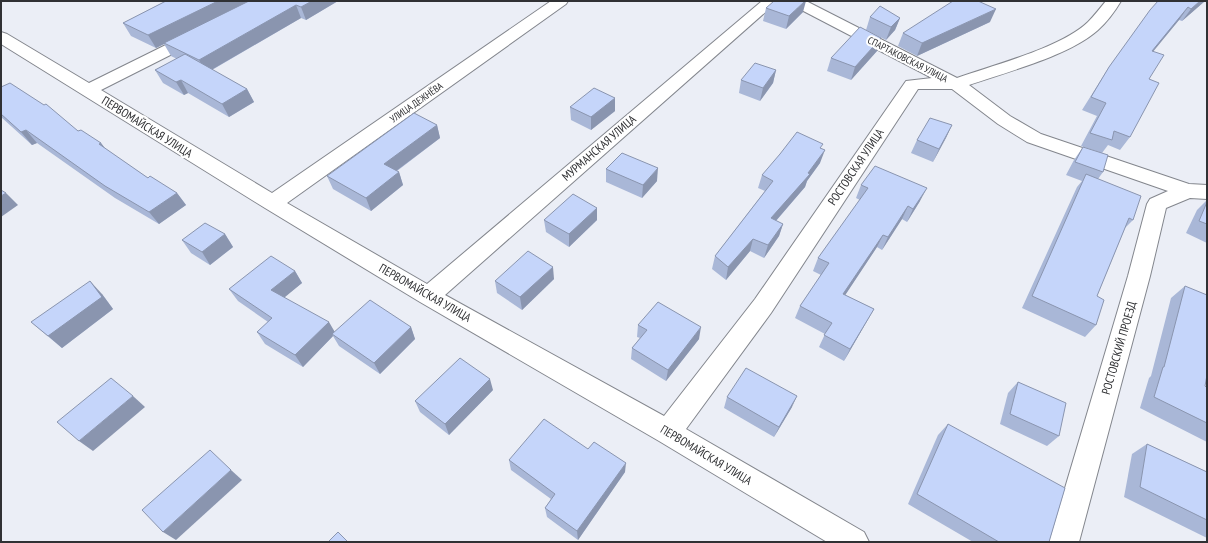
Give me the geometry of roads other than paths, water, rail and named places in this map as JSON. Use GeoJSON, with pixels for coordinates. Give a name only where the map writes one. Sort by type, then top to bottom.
{"type":"FeatureCollection","features":[{"type":"Feature","properties":{"kind":"street","name":"УЛИЦА ДЕЖНЁВА"},"geometry":{"type":"LineString","coordinates":[[272,203],[561,1]]}},
{"type":"Feature","properties":{"kind":"street","name":"МУРМАНСКАЯ УЛИЦА"},"geometry":{"type":"LineString","coordinates":[[428,296],[771,1]]}},
{"type":"Feature","properties":{"kind":"street","name":"СПАРТАКОВСКАЯ УЛИЦА"},"geometry":{"type":"LineString","coordinates":[[796,1],[956,84],[1004,120],[1034,138],[1198,192]]}},
{"type":"Feature","properties":{"kind":"street","name":"РОСТОВСКАЯ УЛИЦА"},"geometry":{"type":"LineString","coordinates":[[668,432],[763,306],[912,85],[924,83],[956,84],[1048,52],[1077,38],[1093,26],[1114,1]]}},
{"type":"Feature","properties":{"kind":"street"},"geometry":{"type":"LineString","coordinates":[[88,90],[209,30]]}},
{"type":"Feature","properties":{"kind":"street","name":"ПЕРВОМАЙСКАЯ УЛИЦА"},"geometry":{"type":"LineString","coordinates":[[1,37],[272,203],[428,296],[668,432],[854,542]]}},
{"type":"Feature","properties":{"kind":"street","name":"РОСТОВСКИЙ ПРОЕЗД"},"geometry":{"type":"LineString","coordinates":[[1064,542],[1139,276],[1157,204],[1198,192]]}}]}
